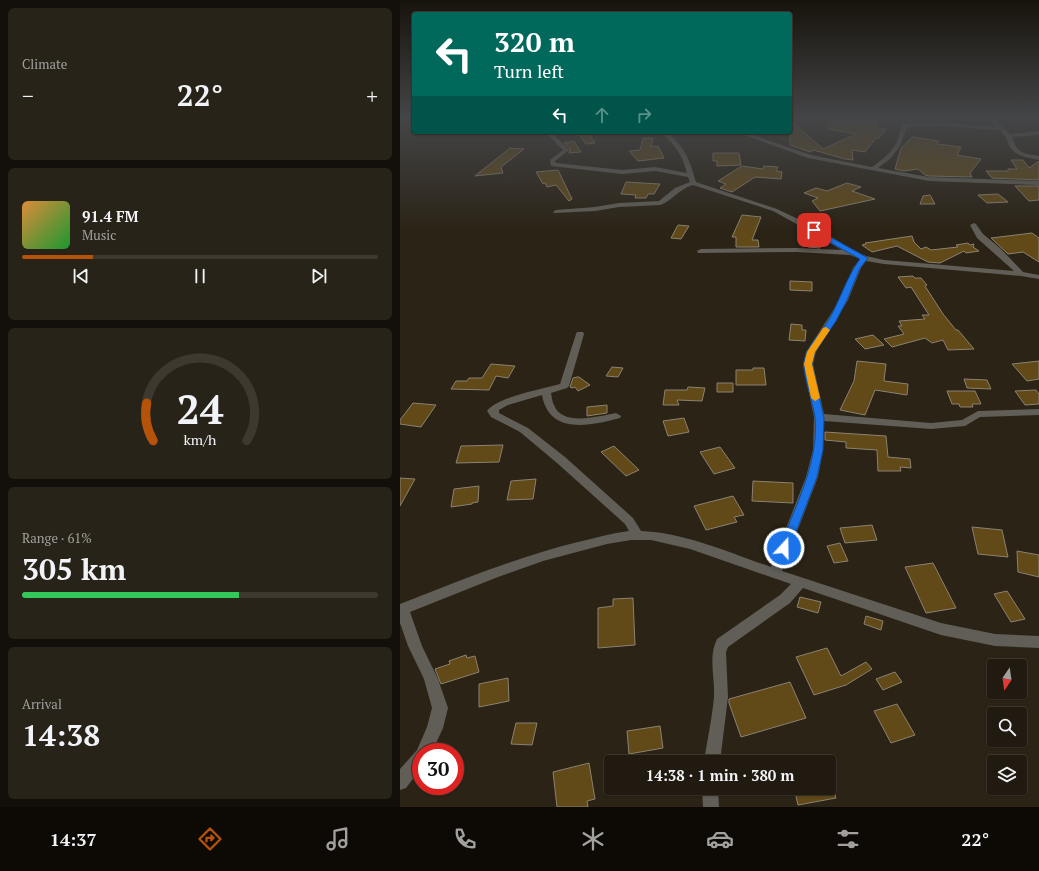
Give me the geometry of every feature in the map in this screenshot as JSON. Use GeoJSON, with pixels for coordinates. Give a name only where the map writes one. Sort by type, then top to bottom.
{"type":"FeatureCollection","features":[{"type":"Feature","properties":{"kind":"street"},"geometry":{"type":"LineString","coordinates":[[558,157],[552,161],[553,165],[622,172],[654,169],[691,179],[720,193],[775,210],[814,230],[852,253],[864,258],[884,262],[1021,274],[1039,277]]}},
{"type":"Feature","properties":{"kind":"street"},"geometry":{"type":"LineString","coordinates":[[685,157],[691,179]]}},
{"type":"Feature","properties":{"kind":"street"},"geometry":{"type":"LineString","coordinates":[[813,157],[929,178],[1039,183]]}},
{"type":"Feature","properties":{"kind":"street"},"geometry":{"type":"LineString","coordinates":[[874,168],[882,164],[888,157]]}},
{"type":"Feature","properties":{"kind":"street"},"geometry":{"type":"LineString","coordinates":[[556,212],[595,209],[619,205],[660,203],[666,200],[691,179]]}},
{"type":"Feature","properties":{"kind":"street"},"geometry":{"type":"LineString","coordinates":[[974,225],[980,236],[997,250],[1021,274]]}},
{"type":"Feature","properties":{"kind":"street"},"geometry":{"type":"LineString","coordinates":[[700,251],[797,250],[852,253]]}},
{"type":"Feature","properties":{"kind":"street"},"geometry":{"type":"LineString","coordinates":[[775,572],[812,477],[818,450],[819,418],[808,364],[811,352],[844,300],[857,268],[864,258]]}},
{"type":"Feature","properties":{"kind":"street"},"geometry":{"type":"LineString","coordinates":[[580,334],[566,384],[546,392],[504,403],[492,411],[495,415],[524,430],[560,460],[629,521],[637,535]]}},
{"type":"Feature","properties":{"kind":"street"},"geometry":{"type":"LineString","coordinates":[[546,392],[546,402],[549,409],[558,418],[565,421],[616,416]]}},
{"type":"Feature","properties":{"kind":"street"},"geometry":{"type":"LineString","coordinates":[[819,418],[931,426],[965,422],[978,414],[985,413],[1039,412]]}},
{"type":"Feature","properties":{"kind":"street"},"geometry":{"type":"LineString","coordinates":[[428,743],[435,728],[440,708],[431,679],[415,646],[401,610],[502,569],[563,550],[617,538],[637,535],[664,538],[691,545],[775,572],[941,629],[994,640],[1039,642]]}},
{"type":"Feature","properties":{"kind":"street"},"geometry":{"type":"LineString","coordinates":[[713,755],[720,697],[719,652],[722,643],[785,599],[801,582]]}},
{"type":"Feature","properties":{"kind":"street"},"geometry":{"type":"LineString","coordinates":[[400,782],[412,767]]}},
{"type":"Feature","properties":{"kind":"street"},"geometry":{"type":"LineString","coordinates":[[710,795],[711,807]]}},
{"type":"Feature","properties":{"kind":"building"},"geometry":{"type":"Polygon","coordinates":[[[499,157],[514,157],[501,167],[503,173],[475,176],[499,157]]]}},
{"type":"Feature","properties":{"kind":"building"},"geometry":{"type":"Polygon","coordinates":[[[634,157],[663,157],[664,158],[638,161],[634,157]]]}},
{"type":"Feature","properties":{"kind":"building"},"geometry":{"type":"Polygon","coordinates":[[[713,157],[740,157],[741,165],[717,166],[717,161],[713,161],[713,157]]]}},
{"type":"Feature","properties":{"kind":"building"},"geometry":{"type":"Polygon","coordinates":[[[837,157],[853,157],[853,160],[837,157]]]}},
{"type":"Feature","properties":{"kind":"building"},"geometry":{"type":"Polygon","coordinates":[[[899,157],[967,157],[981,159],[970,173],[972,177],[929,176],[925,175],[918,169],[904,171],[895,169],[899,157]]]}},
{"type":"Feature","properties":{"kind":"building"},"geometry":{"type":"Polygon","coordinates":[[[1011,160],[1023,160],[1029,168],[1039,161],[1039,180],[992,178],[986,171],[1008,171],[1008,169],[1017,169],[1011,160]]]}},
{"type":"Feature","properties":{"kind":"building"},"geometry":{"type":"Polygon","coordinates":[[[742,166],[763,169],[764,166],[778,167],[776,171],[782,172],[781,179],[755,177],[732,192],[720,188],[726,184],[718,181],[742,166]]]}},
{"type":"Feature","properties":{"kind":"building"},"geometry":{"type":"Polygon","coordinates":[[[558,170],[572,199],[569,201],[556,185],[547,187],[545,183],[543,184],[536,172],[558,170]]]}},
{"type":"Feature","properties":{"kind":"building"},"geometry":{"type":"Polygon","coordinates":[[[626,182],[660,184],[654,194],[648,194],[646,198],[635,198],[636,195],[621,194],[626,182]]]}},
{"type":"Feature","properties":{"kind":"building"},"geometry":{"type":"Polygon","coordinates":[[[847,183],[861,187],[852,191],[875,199],[820,211],[812,201],[818,198],[804,193],[816,188],[827,191],[847,183]]]}},
{"type":"Feature","properties":{"kind":"building"},"geometry":{"type":"Polygon","coordinates":[[[1015,186],[1039,186],[1039,200],[1029,201],[1015,186]]]}},
{"type":"Feature","properties":{"kind":"building"},"geometry":{"type":"Polygon","coordinates":[[[998,194],[1008,202],[987,203],[978,195],[998,194]]]}},
{"type":"Feature","properties":{"kind":"building"},"geometry":{"type":"Polygon","coordinates":[[[930,195],[935,204],[920,204],[923,196],[930,195]]]}},
{"type":"Feature","properties":{"kind":"building"},"geometry":{"type":"Polygon","coordinates":[[[742,215],[761,217],[752,240],[758,240],[759,247],[736,247],[736,237],[732,237],[742,215]]]}},
{"type":"Feature","properties":{"kind":"building"},"geometry":{"type":"Polygon","coordinates":[[[678,225],[689,226],[681,239],[671,238],[678,225]]]}},
{"type":"Feature","properties":{"kind":"building"},"geometry":{"type":"Polygon","coordinates":[[[1032,233],[1039,238],[1039,262],[1023,252],[1008,254],[991,238],[1032,233]]]}},
{"type":"Feature","properties":{"kind":"building"},"geometry":{"type":"Polygon","coordinates":[[[912,236],[914,242],[921,249],[926,247],[931,250],[958,247],[956,245],[968,243],[970,245],[974,244],[973,247],[979,251],[966,253],[964,251],[940,263],[928,262],[897,246],[872,252],[862,245],[866,244],[865,243],[912,236]]]}},
{"type":"Feature","properties":{"kind":"building"},"geometry":{"type":"Polygon","coordinates":[[[809,239],[821,239],[820,248],[808,247],[809,239]]]}},
{"type":"Feature","properties":{"kind":"building"},"geometry":{"type":"Polygon","coordinates":[[[913,276],[915,278],[921,278],[927,285],[925,286],[943,314],[974,349],[948,350],[943,340],[932,343],[925,338],[892,347],[884,339],[904,334],[898,326],[902,326],[899,321],[925,319],[922,315],[929,315],[911,287],[906,288],[898,277],[913,276]]]}},
{"type":"Feature","properties":{"kind":"building"},"geometry":{"type":"Polygon","coordinates":[[[790,281],[812,282],[812,291],[790,290],[790,281]]]}},
{"type":"Feature","properties":{"kind":"building"},"geometry":{"type":"Polygon","coordinates":[[[791,324],[802,325],[802,330],[806,330],[805,341],[789,340],[791,324]]]}},
{"type":"Feature","properties":{"kind":"building"},"geometry":{"type":"Polygon","coordinates":[[[873,335],[884,345],[865,349],[855,339],[873,335]]]}},
{"type":"Feature","properties":{"kind":"building"},"geometry":{"type":"Polygon","coordinates":[[[857,361],[886,364],[884,381],[908,384],[907,395],[875,390],[865,415],[840,410],[854,381],[857,361]]]}},
{"type":"Feature","properties":{"kind":"building"},"geometry":{"type":"Polygon","coordinates":[[[1039,361],[1039,379],[1027,381],[1012,364],[1039,361]]]}},
{"type":"Feature","properties":{"kind":"building"},"geometry":{"type":"Polygon","coordinates":[[[491,364],[515,366],[508,378],[496,376],[489,390],[451,389],[456,381],[467,381],[469,378],[482,378],[491,364]]]}},
{"type":"Feature","properties":{"kind":"building"},"geometry":{"type":"Polygon","coordinates":[[[612,367],[623,368],[618,377],[606,376],[612,367]]]}},
{"type":"Feature","properties":{"kind":"building"},"geometry":{"type":"Polygon","coordinates":[[[753,368],[764,368],[766,385],[736,385],[736,370],[753,370],[753,368]]]}},
{"type":"Feature","properties":{"kind":"building"},"geometry":{"type":"Polygon","coordinates":[[[577,377],[590,385],[578,391],[575,387],[570,387],[573,378],[577,377]]]}},
{"type":"Feature","properties":{"kind":"building"},"geometry":{"type":"Polygon","coordinates":[[[964,379],[987,380],[991,389],[967,388],[964,379]]]}},
{"type":"Feature","properties":{"kind":"building"},"geometry":{"type":"Polygon","coordinates":[[[717,383],[733,383],[733,392],[717,392],[717,383]]]}},
{"type":"Feature","properties":{"kind":"building"},"geometry":{"type":"Polygon","coordinates":[[[688,387],[705,388],[702,401],[677,400],[679,405],[663,405],[665,390],[687,390],[688,387]]]}},
{"type":"Feature","properties":{"kind":"building"},"geometry":{"type":"Polygon","coordinates":[[[1036,390],[1039,394],[1039,404],[1025,405],[1015,391],[1036,390]]]}},
{"type":"Feature","properties":{"kind":"building"},"geometry":{"type":"Polygon","coordinates":[[[947,391],[975,391],[981,404],[972,404],[973,407],[960,407],[959,404],[952,404],[947,391]]]}},
{"type":"Feature","properties":{"kind":"building"},"geometry":{"type":"Polygon","coordinates":[[[413,403],[436,405],[421,427],[400,424],[400,420],[413,403]]]}},
{"type":"Feature","properties":{"kind":"building"},"geometry":{"type":"Polygon","coordinates":[[[607,405],[607,413],[587,416],[587,407],[607,405]]]}},
{"type":"Feature","properties":{"kind":"building"},"geometry":{"type":"Polygon","coordinates":[[[684,418],[689,432],[668,436],[663,421],[684,418]]]}},
{"type":"Feature","properties":{"kind":"building"},"geometry":{"type":"Polygon","coordinates":[[[825,432],[886,436],[888,457],[910,459],[911,468],[900,467],[901,471],[878,471],[877,450],[846,448],[846,442],[825,440],[825,432]]]}},
{"type":"Feature","properties":{"kind":"building"},"geometry":{"type":"Polygon","coordinates":[[[503,445],[499,462],[456,463],[461,446],[503,445]]]}},
{"type":"Feature","properties":{"kind":"building"},"geometry":{"type":"Polygon","coordinates":[[[614,446],[639,470],[626,476],[601,452],[614,446]]]}},
{"type":"Feature","properties":{"kind":"building"},"geometry":{"type":"Polygon","coordinates":[[[720,447],[735,468],[714,474],[700,452],[720,447]]]}},
{"type":"Feature","properties":{"kind":"building"},"geometry":{"type":"Polygon","coordinates":[[[400,478],[415,479],[400,506],[400,478]]]}},
{"type":"Feature","properties":{"kind":"building"},"geometry":{"type":"Polygon","coordinates":[[[536,479],[533,499],[507,500],[511,481],[536,479]]]}},
{"type":"Feature","properties":{"kind":"building"},"geometry":{"type":"Polygon","coordinates":[[[753,481],[793,483],[793,503],[752,501],[753,481]]]}},
{"type":"Feature","properties":{"kind":"building"},"geometry":{"type":"Polygon","coordinates":[[[479,486],[478,502],[451,507],[454,489],[479,486]]]}},
{"type":"Feature","properties":{"kind":"building"},"geometry":{"type":"Polygon","coordinates":[[[733,496],[744,515],[734,517],[737,522],[706,530],[694,506],[733,496]]]}},
{"type":"Feature","properties":{"kind":"building"},"geometry":{"type":"Polygon","coordinates":[[[872,525],[877,540],[845,543],[840,528],[872,525]]]}},
{"type":"Feature","properties":{"kind":"building"},"geometry":{"type":"Polygon","coordinates":[[[972,527],[1002,530],[1008,557],[978,554],[972,527]]]}},
{"type":"Feature","properties":{"kind":"building"},"geometry":{"type":"Polygon","coordinates":[[[840,543],[848,561],[834,563],[827,546],[840,543]]]}},
{"type":"Feature","properties":{"kind":"building"},"geometry":{"type":"Polygon","coordinates":[[[1017,551],[1039,555],[1039,577],[1018,572],[1017,551]]]}},
{"type":"Feature","properties":{"kind":"building"},"geometry":{"type":"Polygon","coordinates":[[[933,563],[956,608],[926,613],[905,567],[933,563]]]}},
{"type":"Feature","properties":{"kind":"building"},"geometry":{"type":"Polygon","coordinates":[[[1007,591],[1025,619],[1011,622],[994,594],[1007,591]]]}},
{"type":"Feature","properties":{"kind":"building"},"geometry":{"type":"Polygon","coordinates":[[[800,597],[821,602],[818,613],[797,607],[800,597]]]}},
{"type":"Feature","properties":{"kind":"building"},"geometry":{"type":"Polygon","coordinates":[[[633,598],[635,645],[598,648],[598,608],[613,606],[613,599],[633,598]]]}},
{"type":"Feature","properties":{"kind":"building"},"geometry":{"type":"Polygon","coordinates":[[[866,616],[883,621],[881,630],[864,624],[866,616]]]}},
{"type":"Feature","properties":{"kind":"building"},"geometry":{"type":"Polygon","coordinates":[[[827,648],[841,676],[866,662],[872,669],[846,685],[814,695],[796,657],[827,648]]]}},
{"type":"Feature","properties":{"kind":"building"},"geometry":{"type":"Polygon","coordinates":[[[466,655],[467,658],[475,656],[479,672],[441,684],[435,669],[450,664],[449,661],[466,655]]]}},
{"type":"Feature","properties":{"kind":"building"},"geometry":{"type":"Polygon","coordinates":[[[895,672],[902,682],[883,690],[876,679],[895,672]]]}},
{"type":"Feature","properties":{"kind":"building"},"geometry":{"type":"Polygon","coordinates":[[[508,678],[509,701],[479,707],[479,684],[508,678]]]}},
{"type":"Feature","properties":{"kind":"building"},"geometry":{"type":"Polygon","coordinates":[[[790,682],[806,718],[741,737],[729,703],[729,699],[790,682]]]}},
{"type":"Feature","properties":{"kind":"building"},"geometry":{"type":"Polygon","coordinates":[[[897,704],[915,735],[891,743],[874,711],[897,704]]]}},
{"type":"Feature","properties":{"kind":"building"},"geometry":{"type":"Polygon","coordinates":[[[516,723],[537,723],[532,745],[511,744],[516,723]]]}},
{"type":"Feature","properties":{"kind":"building"},"geometry":{"type":"Polygon","coordinates":[[[660,726],[663,748],[629,754],[627,731],[660,726]]]}},
{"type":"Feature","properties":{"kind":"building"},"geometry":{"type":"Polygon","coordinates":[[[589,763],[595,799],[587,801],[588,807],[557,807],[553,772],[589,763]]]}},
{"type":"Feature","properties":{"kind":"building"},"geometry":{"type":"Polygon","coordinates":[[[796,795],[835,795],[836,798],[798,805],[796,795]]]}},
{"type":"Feature","properties":{"kind":"slow traffic"},"geometry":{"type":"LineString","coordinates":[[815,398],[808,364],[811,352],[826,330]]}},
{"type":"Feature","properties":{"kind":"route"},"geometry":{"type":"LineString","coordinates":[[784,548],[812,477],[818,450],[819,418],[808,364],[811,352],[844,300],[857,268],[864,258],[852,253],[814,230]]}}]}
